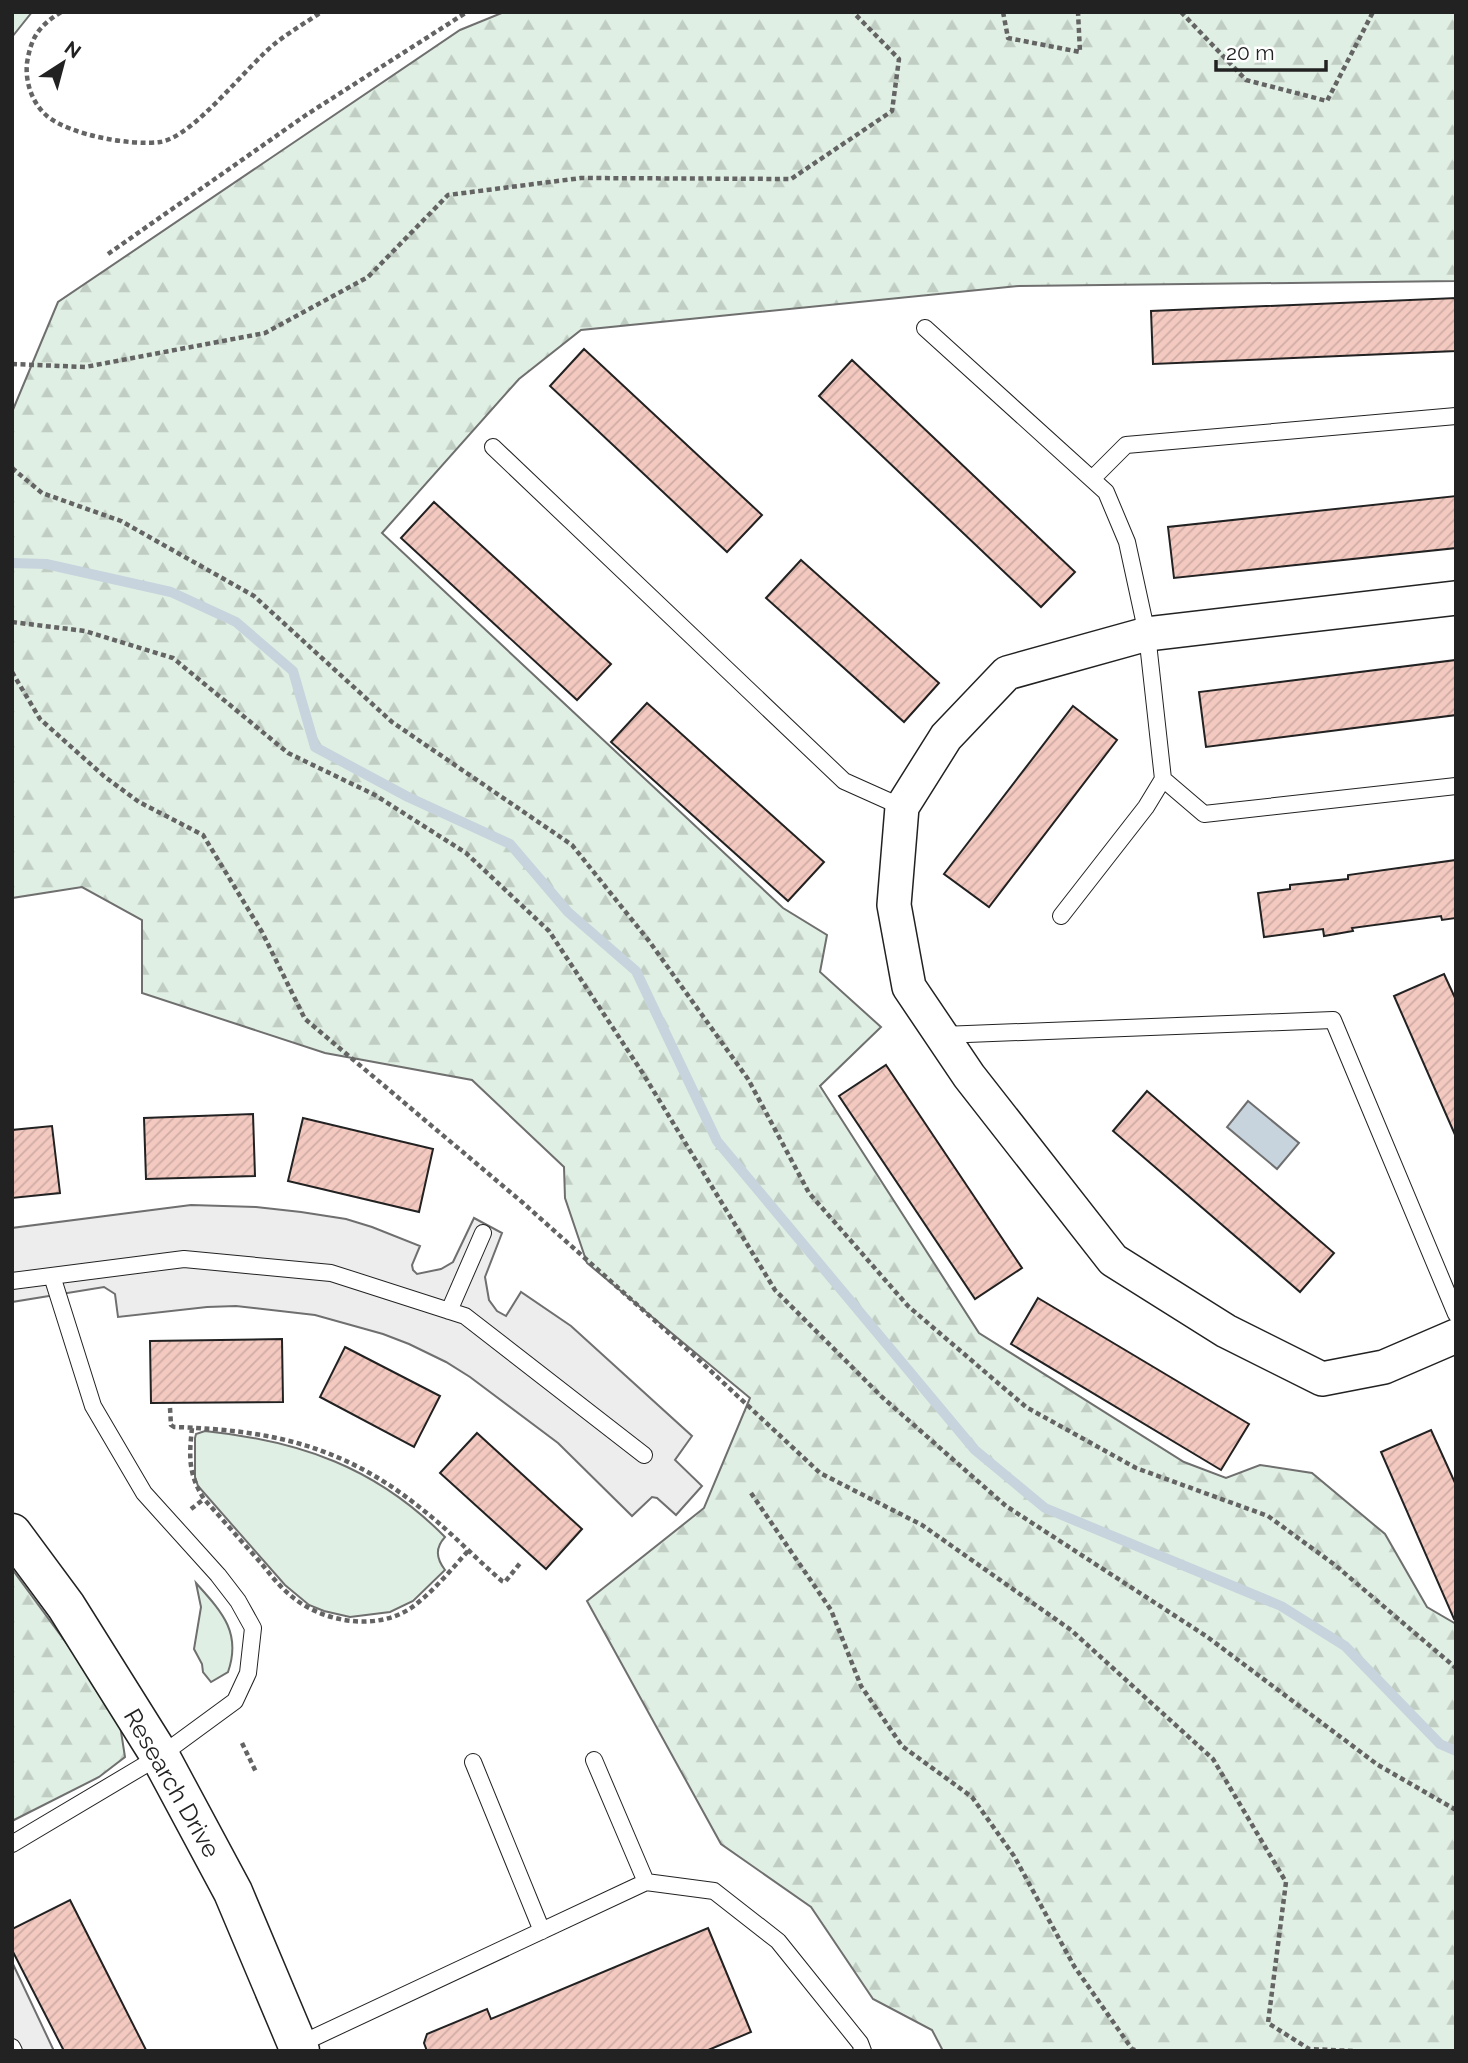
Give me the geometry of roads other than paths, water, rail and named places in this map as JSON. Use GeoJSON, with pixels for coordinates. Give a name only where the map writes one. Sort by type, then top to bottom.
{"type":"FeatureCollection","features":[{"type":"Feature","properties":{"kind":"street"},"geometry":{"type":"LineString","coordinates":[[1456,598],[1147,634],[1007,673],[946,737],[902,807],[894,905],[909,987],[969,1076],[1113,1260],[1226,1331],[1322,1379],[1384,1367],[1456,1336]]}},
{"type":"Feature","properties":{"kind":"street","name":"Research Drive"},"geometry":{"type":"LineString","coordinates":[[12,1534],[66,1606],[160,1756],[233,1892],[299,2048]]}},
{"type":"Feature","properties":{"kind":"lane"},"geometry":{"type":"LineString","coordinates":[[925,328],[1106,492],[1127,542],[1147,634],[1163,779],[1146,807],[1061,916]]}},
{"type":"Feature","properties":{"kind":"lane"},"geometry":{"type":"LineString","coordinates":[[1092,479],[1126,445],[1456,416]]}},
{"type":"Feature","properties":{"kind":"lane"},"geometry":{"type":"LineString","coordinates":[[493,447],[844,781],[902,807]]}},
{"type":"Feature","properties":{"kind":"lane"},"geometry":{"type":"LineString","coordinates":[[1163,779],[1204,814],[1456,786]]}},
{"type":"Feature","properties":{"kind":"lane"},"geometry":{"type":"LineString","coordinates":[[942,1035],[1333,1020],[1456,1314]]}},
{"type":"Feature","properties":{"kind":"lane"},"geometry":{"type":"LineString","coordinates":[[449,1311],[484,1233]]}},
{"type":"Feature","properties":{"kind":"lane"},"geometry":{"type":"LineString","coordinates":[[12,1281],[184,1259],[331,1273],[465,1316],[644,1455]]}},
{"type":"Feature","properties":{"kind":"lane"},"geometry":{"type":"LineString","coordinates":[[12,1844],[160,1756],[235,1701],[248,1673],[253,1628],[238,1601],[218,1575],[144,1493],[93,1406],[52,1276]]}},
{"type":"Feature","properties":{"kind":"lane"},"geometry":{"type":"LineString","coordinates":[[594,1760],[646,1882]]}},
{"type":"Feature","properties":{"kind":"lane"},"geometry":{"type":"LineString","coordinates":[[473,1762],[542,1931]]}},
{"type":"Feature","properties":{"kind":"lane"},"geometry":{"type":"LineString","coordinates":[[299,2048],[646,1882],[714,1891],[778,1941],[860,2043],[863,2051]]}},
{"type":"Feature","properties":{"kind":"waterway"},"geometry":{"type":"LineString","coordinates":[[12,563],[46,564],[171,592],[236,622],[293,671],[315,747],[408,797],[510,844],[568,912],[636,971],[717,1141],[975,1450],[1045,1508],[1281,1606],[1345,1646],[1440,1744],[1456,1751]]}}]}
